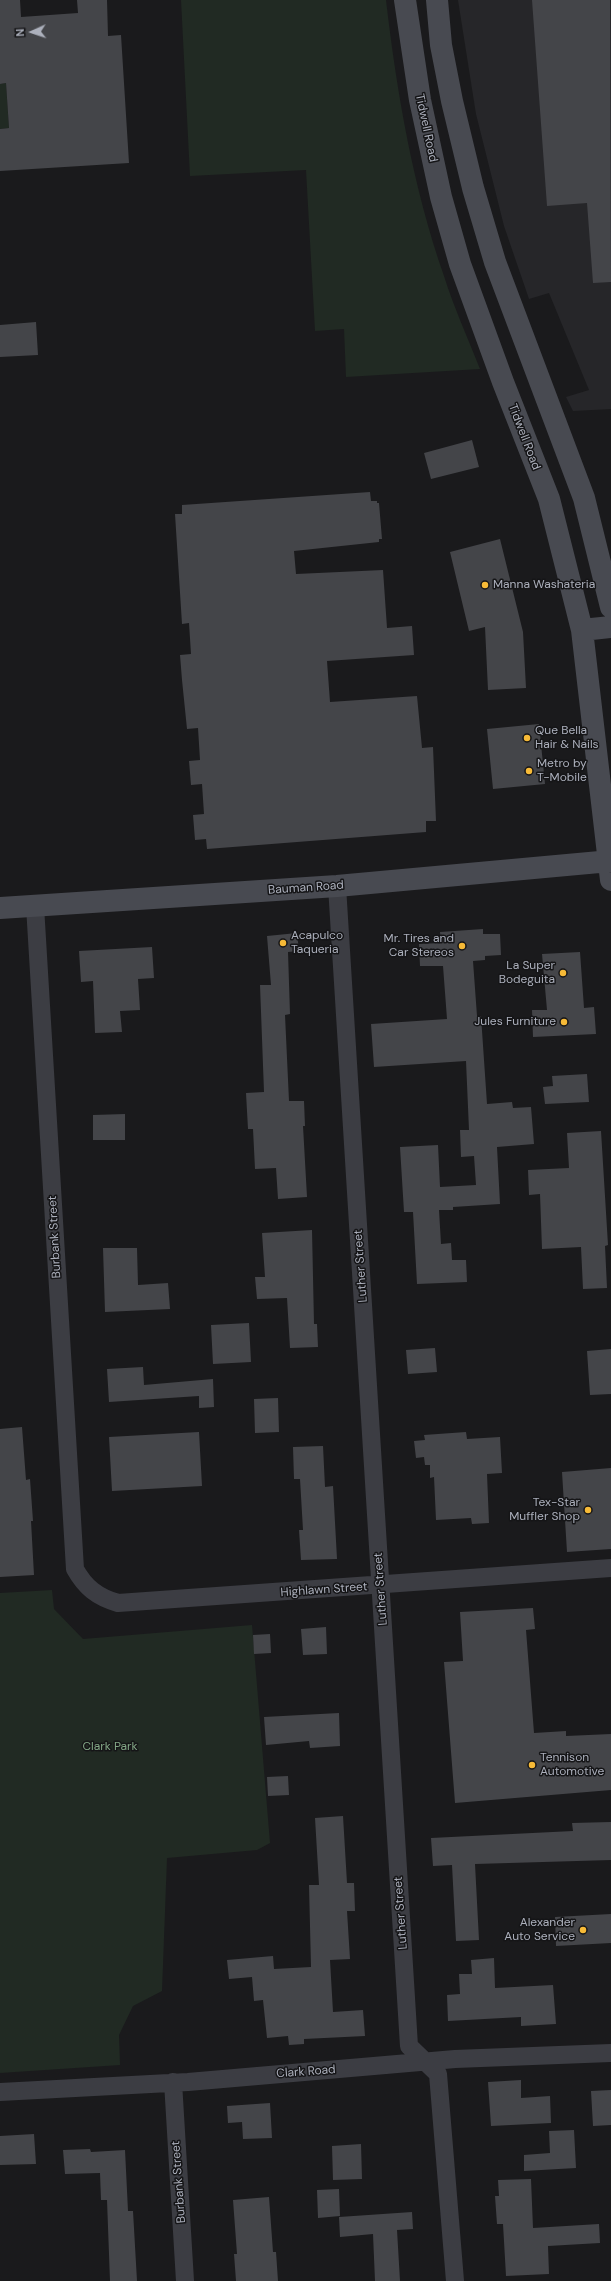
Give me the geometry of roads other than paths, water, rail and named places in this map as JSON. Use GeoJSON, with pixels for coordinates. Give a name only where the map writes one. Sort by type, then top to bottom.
{"type":"FeatureCollection","features":[{"type":"Feature","properties":{"kind":"main road","name":"Tidwell Road"},"geometry":{"type":"LineString","coordinates":[[405,0],[420,100],[441,197],[460,264],[503,382],[549,499],[582,630],[610,868]]}},
{"type":"Feature","properties":{"kind":"main road"},"geometry":{"type":"LineString","coordinates":[[437,0],[442,45],[452,101],[473,188],[494,262],[584,498],[611,607]]}},
{"type":"Feature","properties":{"kind":"main road"},"geometry":{"type":"LineString","coordinates":[[441,197],[473,188]]}},
{"type":"Feature","properties":{"kind":"main road"},"geometry":{"type":"LineString","coordinates":[[503,382],[540,380]]}},
{"type":"Feature","properties":{"kind":"main road"},"geometry":{"type":"LineString","coordinates":[[582,630],[611,627]]}},
{"type":"Feature","properties":{"kind":"main road","name":"Bauman Road"},"geometry":{"type":"LineString","coordinates":[[0,908],[610,868]]}},
{"type":"Feature","properties":{"kind":"street","name":"Luther Street"},"geometry":{"type":"LineString","coordinates":[[337,886],[409,2046],[438,2074],[455,2281]]}},
{"type":"Feature","properties":{"kind":"street","name":"Burbank Street"},"geometry":{"type":"LineString","coordinates":[[35,906],[75,1569]]}},
{"type":"Feature","properties":{"kind":"street","name":"Highlawn Street"},"geometry":{"type":"LineString","coordinates":[[75,1569],[82,1581],[92,1592],[104,1599],[118,1603],[381,1586],[611,1568]]}},
{"type":"Feature","properties":{"kind":"street","name":"Clark Road"},"geometry":{"type":"LineString","coordinates":[[0,2092],[173,2082],[426,2063],[455,2059],[611,2053]]}},
{"type":"Feature","properties":{"kind":"street","name":"Burbank Street"},"geometry":{"type":"LineString","coordinates":[[173,2082],[186,2281]]}},
{"type":"Feature","properties":{"kind":"place","name":"Manna Washateria"},"geometry":{"type":"Point","coordinates":[485,585]}},
{"type":"Feature","properties":{"kind":"place","name":"Que Bella Hair & Nails"},"geometry":{"type":"Point","coordinates":[527,738]}},
{"type":"Feature","properties":{"kind":"place","name":"Metro by T-Mobile"},"geometry":{"type":"Point","coordinates":[529,771]}},
{"type":"Feature","properties":{"kind":"place","name":"Acapulco Taqueria"},"geometry":{"type":"Point","coordinates":[283,943]}},
{"type":"Feature","properties":{"kind":"place","name":"Mr. Tires and Car Stereos"},"geometry":{"type":"Point","coordinates":[462,946]}},
{"type":"Feature","properties":{"kind":"place","name":"La Super Bodeguita"},"geometry":{"type":"Point","coordinates":[563,973]}},
{"type":"Feature","properties":{"kind":"place","name":"Jules Furniture"},"geometry":{"type":"Point","coordinates":[564,1022]}},
{"type":"Feature","properties":{"kind":"place","name":"Tex-Star Muffler Shop"},"geometry":{"type":"Point","coordinates":[588,1510]}},
{"type":"Feature","properties":{"kind":"place","name":"Tennison Automotive"},"geometry":{"type":"Point","coordinates":[532,1765]}},
{"type":"Feature","properties":{"kind":"place","name":"Alexander Auto Service"},"geometry":{"type":"Point","coordinates":[583,1930]}},
{"type":"Feature","properties":{"kind":"park label","name":"Clark Park"},"geometry":{"type":"Point","coordinates":[110,1747]}}]}
